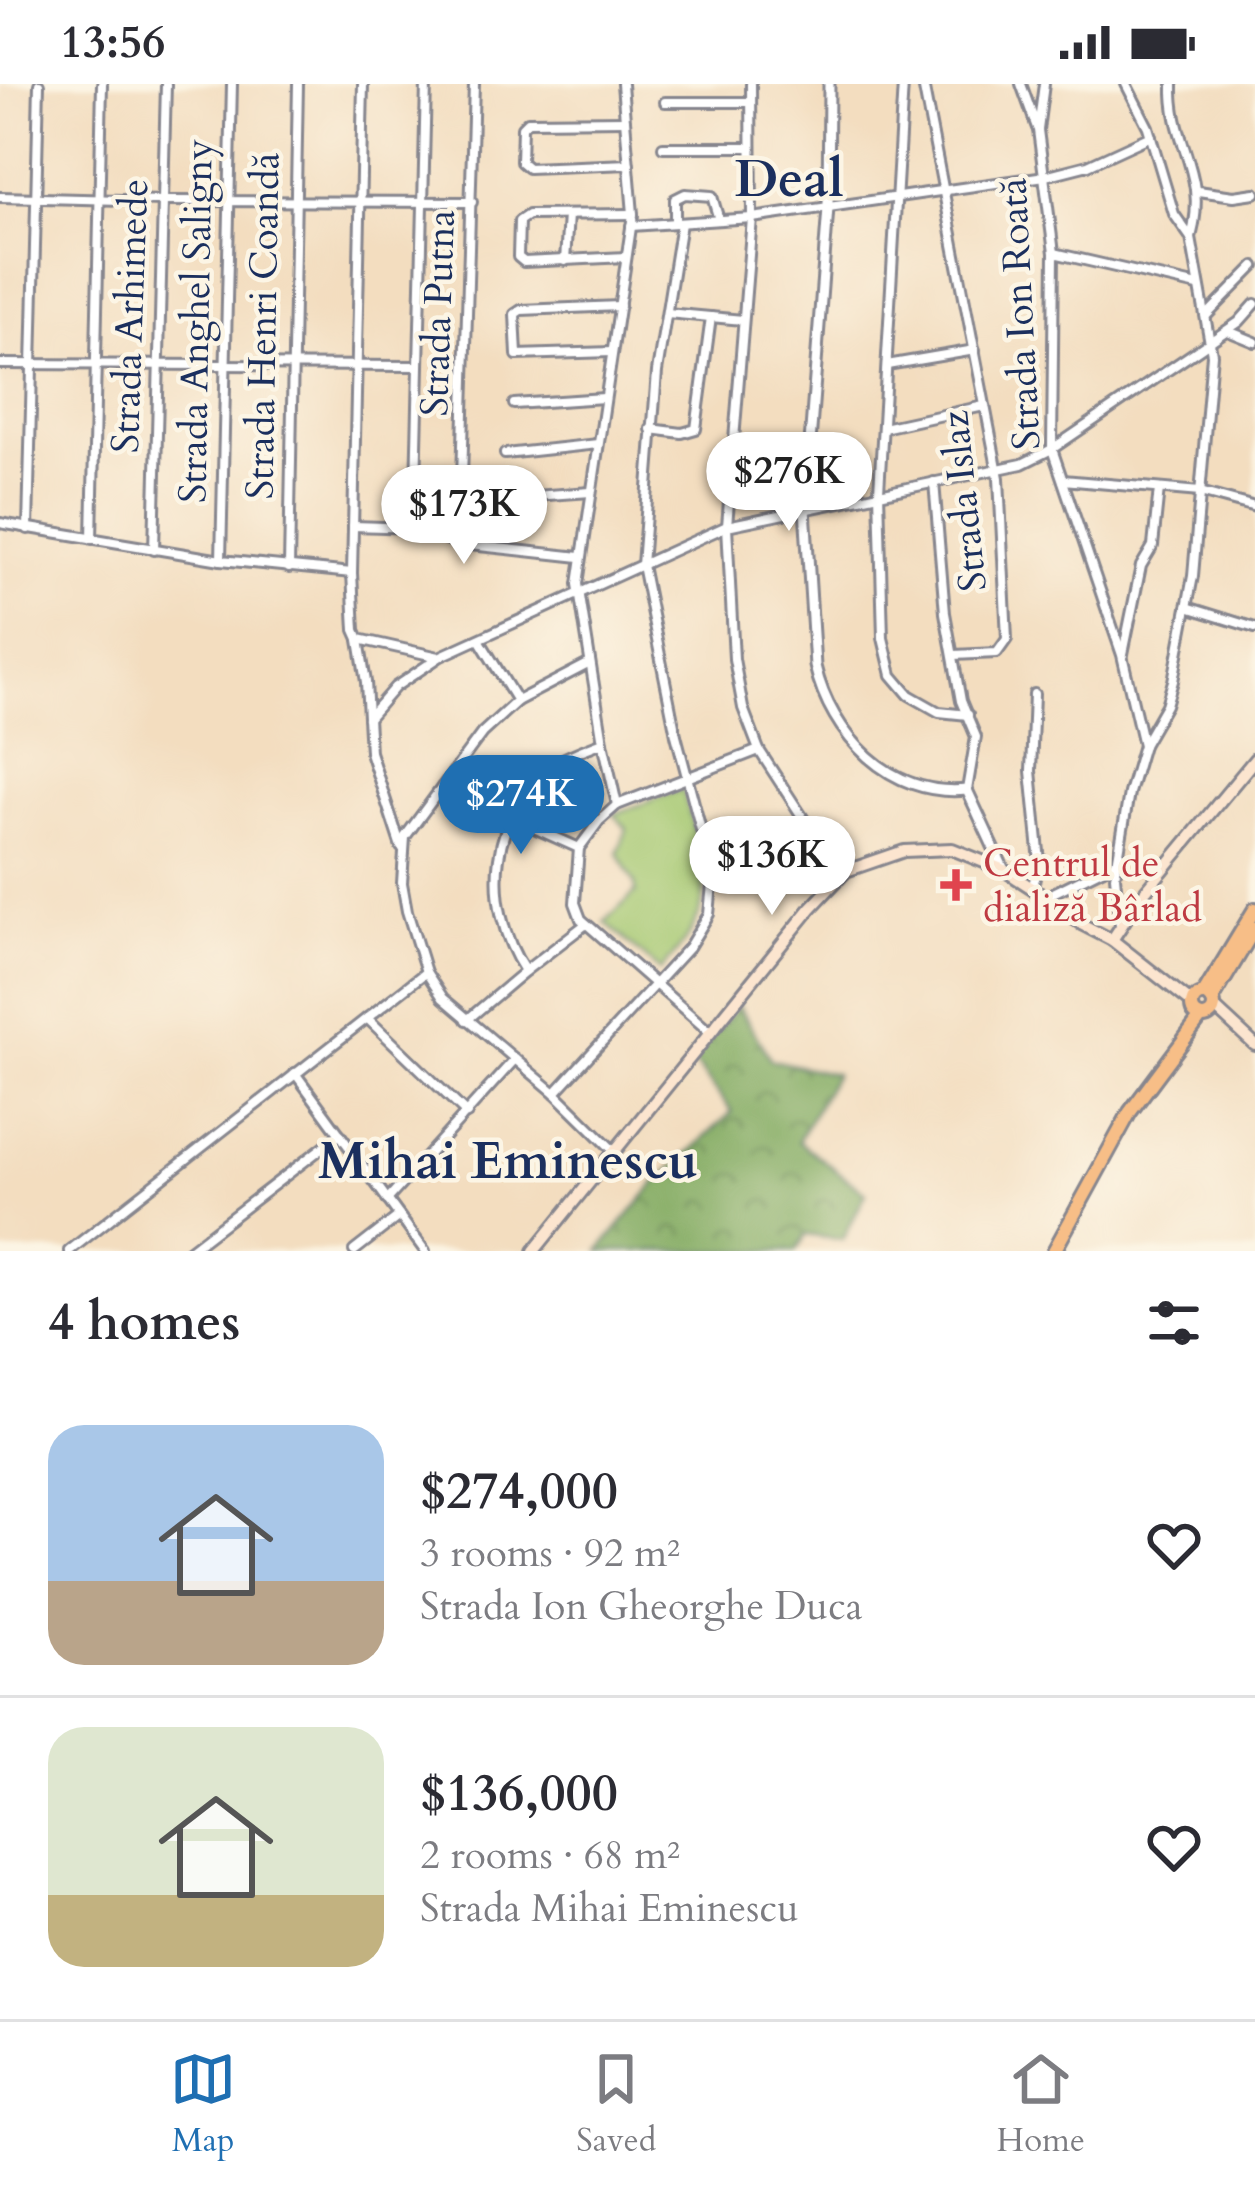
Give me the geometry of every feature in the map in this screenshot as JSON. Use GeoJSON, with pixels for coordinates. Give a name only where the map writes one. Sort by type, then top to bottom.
{"type":"FeatureCollection","features":[{"type":"Feature","properties":{"kind":"main road"},"geometry":{"type":"LineString","coordinates":[[1112,940],[1255,759]]}},
{"type":"Feature","properties":{"kind":"main road"},"geometry":{"type":"LineString","coordinates":[[534,1251],[811,908],[846,871],[904,851],[937,847],[970,854],[1004,870],[1112,940],[1255,1045]]}},
{"type":"Feature","properties":{"kind":"main road"},"geometry":{"type":"LineString","coordinates":[[1203,1006],[1255,909]]}},
{"type":"Feature","properties":{"kind":"main road"},"geometry":{"type":"LineString","coordinates":[[1054,1251],[1130,1112],[1255,928]]}},
{"type":"Feature","properties":{"kind":"street"},"geometry":{"type":"LineString","coordinates":[[28,529],[39,84]]}},
{"type":"Feature","properties":{"kind":"street"},"geometry":{"type":"LineString","coordinates":[[92,539],[102,84]]}},
{"type":"Feature","properties":{"kind":"street","name":"Strada Arhimede"},"geometry":{"type":"LineString","coordinates":[[154,550],[166,84]]}},
{"type":"Feature","properties":{"kind":"street","name":"Strada Anghel Saligny"},"geometry":{"type":"LineString","coordinates":[[221,560],[232,84]]}},
{"type":"Feature","properties":{"kind":"street","name":"Strada Henri Coandă"},"geometry":{"type":"LineString","coordinates":[[289,568],[298,84]]}},
{"type":"Feature","properties":{"kind":"street"},"geometry":{"type":"LineString","coordinates":[[363,84],[352,573],[355,630],[376,776],[402,848],[406,911],[426,972],[443,998],[555,1093],[615,1152]]}},
{"type":"Feature","properties":{"kind":"street"},"geometry":{"type":"LineString","coordinates":[[415,528],[426,84]]}},
{"type":"Feature","properties":{"kind":"street","name":"Strada Putna"},"geometry":{"type":"LineString","coordinates":[[460,544],[474,84]]}},
{"type":"Feature","properties":{"kind":"street"},"geometry":{"type":"LineString","coordinates":[[617,806],[579,594],[580,557],[633,214],[622,84]]}},
{"type":"Feature","properties":{"kind":"street"},"geometry":{"type":"LineString","coordinates":[[751,84],[752,218],[727,526],[736,671],[759,750],[793,804],[846,871]]}},
{"type":"Feature","properties":{"kind":"street"},"geometry":{"type":"LineString","coordinates":[[829,84],[828,208],[805,508],[815,665],[836,723],[865,755],[888,771],[936,789],[968,790]]}},
{"type":"Feature","properties":{"kind":"street"},"geometry":{"type":"LineString","coordinates":[[903,84],[879,491],[880,608],[892,675],[925,706],[968,715]]}},
{"type":"Feature","properties":{"kind":"street","name":"Strada Islaz"},"geometry":{"type":"LineString","coordinates":[[923,84],[997,469],[1007,639],[997,652],[954,656]]}},
{"type":"Feature","properties":{"kind":"street"},"geometry":{"type":"LineString","coordinates":[[1021,84],[1038,130]]}},
{"type":"Feature","properties":{"kind":"street","name":"Strada Ion Roată"},"geometry":{"type":"LineString","coordinates":[[1044,84],[1038,130],[1054,253],[1052,449],[1122,656],[1143,745]]}},
{"type":"Feature","properties":{"kind":"street"},"geometry":{"type":"LineString","coordinates":[[1126,84],[1151,136],[1170,206],[1191,238]]}},
{"type":"Feature","properties":{"kind":"street"},"geometry":{"type":"LineString","coordinates":[[1120,926],[1116,862],[1143,745],[1169,696],[1197,553],[1211,340],[1191,238],[1198,191],[1174,115],[1173,84]]}},
{"type":"Feature","properties":{"kind":"street"},"geometry":{"type":"LineString","coordinates":[[665,102],[751,101]]}},
{"type":"Feature","properties":{"kind":"street"},"geometry":{"type":"LineString","coordinates":[[625,120],[528,122],[522,127],[521,162],[528,168],[629,164]]}},
{"type":"Feature","properties":{"kind":"street"},"geometry":{"type":"LineString","coordinates":[[631,226],[752,218],[1045,176],[1088,165],[1151,136]]}},
{"type":"Feature","properties":{"kind":"street"},"geometry":{"type":"LineString","coordinates":[[663,147],[751,147]]}},
{"type":"Feature","properties":{"kind":"street"},"geometry":{"type":"LineString","coordinates":[[1198,191],[1234,196],[1255,193]]}},
{"type":"Feature","properties":{"kind":"street"},"geometry":{"type":"LineString","coordinates":[[555,1093],[700,932],[713,894],[642,565],[651,429],[678,223],[675,199],[685,194],[712,196],[719,220]]}},
{"type":"Feature","properties":{"kind":"street"},"geometry":{"type":"LineString","coordinates":[[0,196],[472,202]]}},
{"type":"Feature","properties":{"kind":"street"},"geometry":{"type":"LineString","coordinates":[[626,257],[520,260],[519,221],[528,215],[633,214]]}},
{"type":"Feature","properties":{"kind":"street"},"geometry":{"type":"LineString","coordinates":[[565,261],[568,215]]}},
{"type":"Feature","properties":{"kind":"street"},"geometry":{"type":"LineString","coordinates":[[1054,253],[1198,286]]}},
{"type":"Feature","properties":{"kind":"street"},"geometry":{"type":"LineString","coordinates":[[1205,316],[1255,266]]}},
{"type":"Feature","properties":{"kind":"street"},"geometry":{"type":"LineString","coordinates":[[367,719],[407,676],[439,657],[727,526],[1022,464],[1052,449],[1227,331],[1255,304]]}},
{"type":"Feature","properties":{"kind":"street"},"geometry":{"type":"LineString","coordinates":[[612,352],[517,355],[515,314],[620,306]]}},
{"type":"Feature","properties":{"kind":"street"},"geometry":{"type":"LineString","coordinates":[[667,313],[743,320]]}},
{"type":"Feature","properties":{"kind":"street"},"geometry":{"type":"LineString","coordinates":[[651,429],[682,434],[696,429],[711,317]]}},
{"type":"Feature","properties":{"kind":"street"},"geometry":{"type":"LineString","coordinates":[[1239,322],[1255,325]]}},
{"type":"Feature","properties":{"kind":"street"},"geometry":{"type":"LineString","coordinates":[[1227,331],[1255,342]]}},
{"type":"Feature","properties":{"kind":"street"},"geometry":{"type":"LineString","coordinates":[[887,365],[975,350]]}},
{"type":"Feature","properties":{"kind":"street"},"geometry":{"type":"LineString","coordinates":[[0,364],[418,366]]}},
{"type":"Feature","properties":{"kind":"street"},"geometry":{"type":"LineString","coordinates":[[514,404],[604,398]]}},
{"type":"Feature","properties":{"kind":"street"},"geometry":{"type":"LineString","coordinates":[[883,428],[984,406]]}},
{"type":"Feature","properties":{"kind":"street"},"geometry":{"type":"LineString","coordinates":[[505,454],[598,444]]}},
{"type":"Feature","properties":{"kind":"street"},"geometry":{"type":"LineString","coordinates":[[1063,480],[1200,492],[1255,507]]}},
{"type":"Feature","properties":{"kind":"street"},"geometry":{"type":"LineString","coordinates":[[934,482],[945,613],[961,701],[976,737],[968,790],[1004,870]]}},
{"type":"Feature","properties":{"kind":"street"},"geometry":{"type":"LineString","coordinates":[[1122,656],[1137,578],[1153,546],[1159,489]]}},
{"type":"Feature","properties":{"kind":"street"},"geometry":{"type":"LineString","coordinates":[[505,498],[590,493]]}},
{"type":"Feature","properties":{"kind":"street"},"geometry":{"type":"LineString","coordinates":[[0,523],[221,560],[352,573]]}},
{"type":"Feature","properties":{"kind":"street"},"geometry":{"type":"LineString","coordinates":[[353,526],[415,528],[460,544],[580,557]]}},
{"type":"Feature","properties":{"kind":"street"},"geometry":{"type":"LineString","coordinates":[[1187,607],[1255,628]]}},
{"type":"Feature","properties":{"kind":"street"},"geometry":{"type":"LineString","coordinates":[[359,638],[439,657]]}},
{"type":"Feature","properties":{"kind":"street"},"geometry":{"type":"LineString","coordinates":[[480,641],[517,701]]}},
{"type":"Feature","properties":{"kind":"street"},"geometry":{"type":"LineString","coordinates":[[402,848],[405,837],[482,733],[517,701],[590,663]]}},
{"type":"Feature","properties":{"kind":"street"},"geometry":{"type":"LineString","coordinates":[[1032,888],[1040,862],[1031,771],[1034,694]]}},
{"type":"Feature","properties":{"kind":"street"},"geometry":{"type":"LineString","coordinates":[[525,971],[506,937],[497,900],[499,858],[511,819],[532,787],[558,762],[603,742]]}},
{"type":"Feature","properties":{"kind":"street"},"geometry":{"type":"LineString","coordinates":[[711,1033],[586,924],[575,903],[579,848],[617,806],[759,750]]}},
{"type":"Feature","properties":{"kind":"street"},"geometry":{"type":"LineString","coordinates":[[442,787],[579,848]]}},
{"type":"Feature","properties":{"kind":"street"},"geometry":{"type":"LineString","coordinates":[[1045,897],[1116,862]]}},
{"type":"Feature","properties":{"kind":"street"},"geometry":{"type":"LineString","coordinates":[[467,1020],[586,924]]}},
{"type":"Feature","properties":{"kind":"street"},"geometry":{"type":"LineString","coordinates":[[69,1251],[426,972]]}},
{"type":"Feature","properties":{"kind":"street"},"geometry":{"type":"LineString","coordinates":[[367,1018],[467,1114]]}},
{"type":"Feature","properties":{"kind":"street"},"geometry":{"type":"LineString","coordinates":[[387,1200],[515,1059]]}},
{"type":"Feature","properties":{"kind":"street"},"geometry":{"type":"LineString","coordinates":[[295,1073],[424,1251]]}},
{"type":"Feature","properties":{"kind":"street"},"geometry":{"type":"LineString","coordinates":[[188,1251],[340,1134]]}},
{"type":"Feature","properties":{"kind":"street"},"geometry":{"type":"LineString","coordinates":[[354,1251],[399,1216]]}},
{"type":"Feature","properties":{"kind":"green space"},"geometry":{"type":"Polygon","coordinates":[[[683,789],[702,865],[702,904],[695,924],[660,971],[605,922],[636,892],[618,853],[627,829],[614,814],[683,789]]]}},
{"type":"Feature","properties":{"kind":"green space"},"geometry":{"type":"Polygon","coordinates":[[[738,1006],[771,1060],[835,1074],[798,1141],[866,1193],[843,1240],[806,1235],[796,1251],[599,1251],[655,1184],[732,1112],[692,1060],[738,1006]]]}},
{"type":"Feature","properties":{"kind":"place","name":"Centrul de dializă Bârlad"},"geometry":{"type":"Point","coordinates":[956,885]}},
{"type":"Feature","properties":{"kind":"district","name":"Deal"},"geometry":{"type":"Point","coordinates":[789,180]}},
{"type":"Feature","properties":{"kind":"district","name":"Mihai Eminescu"},"geometry":{"type":"Point","coordinates":[508,1162]}}]}
